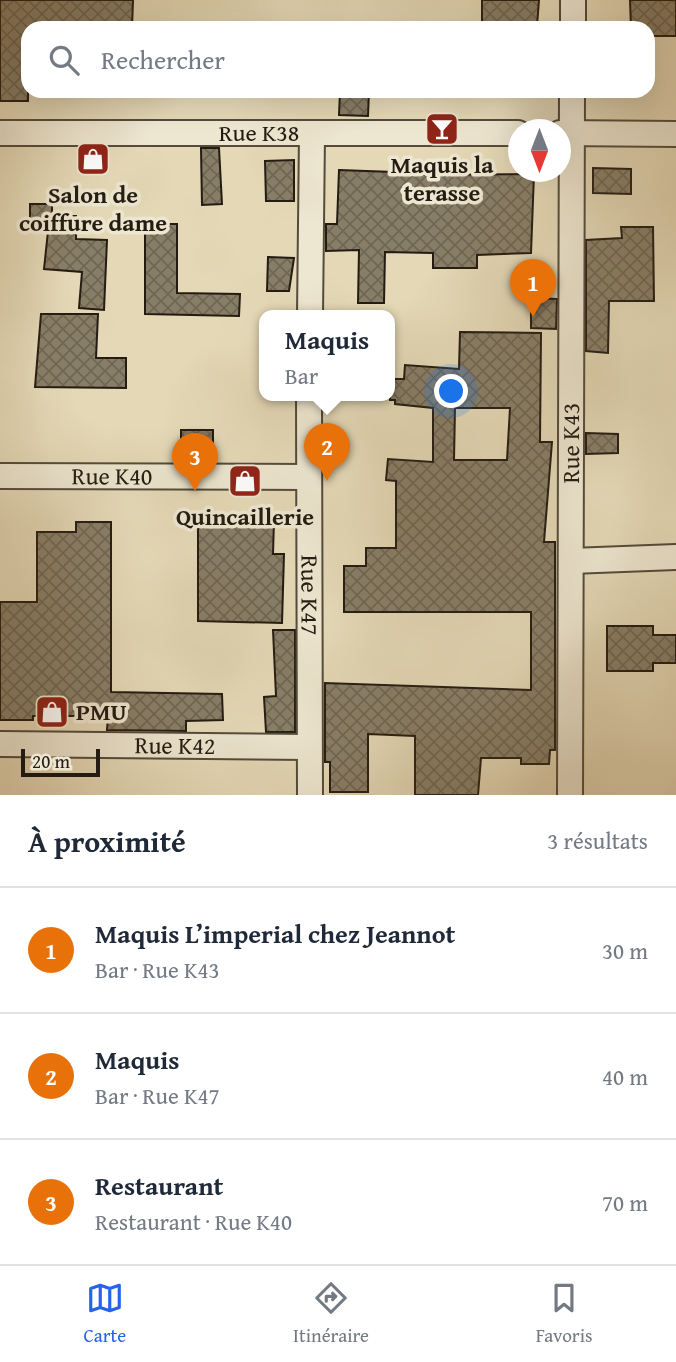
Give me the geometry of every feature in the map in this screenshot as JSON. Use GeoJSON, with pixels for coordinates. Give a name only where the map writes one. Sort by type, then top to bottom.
{"type":"FeatureCollection","features":[{"type":"Feature","properties":{"kind":"street"},"geometry":{"type":"LineString","coordinates":[[573,0],[573,21]]}},
{"type":"Feature","properties":{"kind":"street","name":"Rue K43"},"geometry":{"type":"LineString","coordinates":[[568,119],[571,98]]}},
{"type":"Feature","properties":{"kind":"street","name":"Rue K38"},"geometry":{"type":"LineString","coordinates":[[0,133],[508,133]]}},
{"type":"Feature","properties":{"kind":"street"},"geometry":{"type":"LineString","coordinates":[[571,133],[676,134]]}},
{"type":"Feature","properties":{"kind":"street"},"geometry":{"type":"LineString","coordinates":[[310,310],[312,134]]}},
{"type":"Feature","properties":{"kind":"street","name":"Rue K43"},"geometry":{"type":"LineString","coordinates":[[567,182],[571,561],[570,795]]}},
{"type":"Feature","properties":{"kind":"street","name":"Rue K47"},"geometry":{"type":"LineString","coordinates":[[309,401],[310,795]]}},
{"type":"Feature","properties":{"kind":"street","name":"Rue K40"},"geometry":{"type":"LineString","coordinates":[[0,476],[309,477]]}},
{"type":"Feature","properties":{"kind":"street"},"geometry":{"type":"LineString","coordinates":[[571,561],[676,557]]}},
{"type":"Feature","properties":{"kind":"street","name":"Rue K42"},"geometry":{"type":"LineString","coordinates":[[0,744],[308,747]]}},
{"type":"Feature","properties":{"kind":"building"},"geometry":{"type":"Polygon","coordinates":[[[0,0],[133,0],[132,21],[21,21],[21,98],[28,98],[28,101],[0,101],[0,0]]]}},
{"type":"Feature","properties":{"kind":"building"},"geometry":{"type":"Polygon","coordinates":[[[482,0],[539,0],[537,21],[482,21],[482,0]]]}},
{"type":"Feature","properties":{"kind":"building"},"geometry":{"type":"Polygon","coordinates":[[[630,0],[676,0],[676,36],[655,36],[655,21],[631,21],[630,0]]]}},
{"type":"Feature","properties":{"kind":"building"},"geometry":{"type":"Polygon","coordinates":[[[340,98],[369,98],[368,116],[339,115],[340,98]]]}},
{"type":"Feature","properties":{"kind":"building"},"geometry":{"type":"Polygon","coordinates":[[[201,148],[219,148],[222,204],[202,205],[201,148]]]}},
{"type":"Feature","properties":{"kind":"building"},"geometry":{"type":"Polygon","coordinates":[[[294,160],[294,201],[266,201],[265,161],[294,160]]]}},
{"type":"Feature","properties":{"kind":"building"},"geometry":{"type":"Polygon","coordinates":[[[593,168],[631,169],[631,194],[593,193],[593,168]]]}},
{"type":"Feature","properties":{"kind":"building"},"geometry":{"type":"Polygon","coordinates":[[[339,170],[393,172],[392,175],[508,174],[508,182],[534,182],[531,253],[477,255],[477,268],[433,268],[433,253],[385,252],[384,303],[358,303],[359,250],[326,251],[326,224],[337,224],[339,170]]]}},
{"type":"Feature","properties":{"kind":"building"},"geometry":{"type":"Polygon","coordinates":[[[30,204],[52,204],[52,216],[76,216],[76,239],[107,240],[104,310],[79,308],[82,272],[44,269],[48,231],[30,231],[30,204]]]}},
{"type":"Feature","properties":{"kind":"building"},"geometry":{"type":"Polygon","coordinates":[[[145,224],[177,224],[177,293],[240,294],[239,316],[145,314],[145,224]]]}},
{"type":"Feature","properties":{"kind":"building"},"geometry":{"type":"Polygon","coordinates":[[[621,227],[653,227],[654,301],[609,301],[608,353],[586,351],[586,240],[622,238],[621,227]]]}},
{"type":"Feature","properties":{"kind":"building"},"geometry":{"type":"Polygon","coordinates":[[[268,257],[294,258],[289,291],[267,291],[268,257]]]}},
{"type":"Feature","properties":{"kind":"building"},"geometry":{"type":"Polygon","coordinates":[[[531,298],[557,299],[556,329],[531,328],[531,298]]]}},
{"type":"Feature","properties":{"kind":"building"},"geometry":{"type":"Polygon","coordinates":[[[41,314],[98,314],[96,358],[126,358],[126,388],[35,387],[41,314]]]}},
{"type":"Feature","properties":{"kind":"building"},"geometry":{"type":"Polygon","coordinates":[[[460,332],[541,333],[540,442],[552,442],[544,542],[555,542],[555,750],[550,750],[549,764],[521,764],[521,758],[481,758],[478,795],[415,795],[415,736],[368,734],[368,792],[330,792],[330,762],[325,762],[325,683],[531,690],[531,612],[344,612],[344,566],[366,566],[366,548],[396,548],[396,481],[386,480],[388,459],[433,462],[433,408],[395,404],[395,379],[404,379],[405,365],[459,369],[460,332]],[[455,408],[454,460],[507,460],[510,408],[455,408]]]}},
{"type":"Feature","properties":{"kind":"building"},"geometry":{"type":"Polygon","coordinates":[[[181,430],[213,430],[213,462],[181,462],[181,430]]]}},
{"type":"Feature","properties":{"kind":"building"},"geometry":{"type":"Polygon","coordinates":[[[586,433],[618,434],[618,453],[586,454],[586,433]]]}},
{"type":"Feature","properties":{"kind":"building"},"geometry":{"type":"Polygon","coordinates":[[[198,520],[274,520],[273,554],[284,554],[282,623],[198,621],[198,520]]]}},
{"type":"Feature","properties":{"kind":"building"},"geometry":{"type":"Polygon","coordinates":[[[76,522],[111,522],[111,692],[222,694],[223,720],[186,721],[186,731],[107,730],[108,716],[33,716],[33,720],[0,720],[0,602],[37,602],[37,532],[76,532],[76,522]]]}},
{"type":"Feature","properties":{"kind":"building"},"geometry":{"type":"Polygon","coordinates":[[[607,626],[653,626],[653,635],[676,635],[676,663],[653,663],[653,671],[607,671],[607,626]]]}},
{"type":"Feature","properties":{"kind":"building"},"geometry":{"type":"Polygon","coordinates":[[[273,630],[295,630],[295,732],[266,732],[264,697],[276,696],[273,630]]]}},
{"type":"Feature","properties":{"kind":"place","name":"Maquis la terasse"},"geometry":{"type":"Point","coordinates":[442,129]}},
{"type":"Feature","properties":{"kind":"place","name":"Salon de coiffure dame"},"geometry":{"type":"Point","coordinates":[93,159]}},
{"type":"Feature","properties":{"kind":"place","name":"Maquis L’imperial chez Jeannot"},"geometry":{"type":"Point","coordinates":[533,317]}},
{"type":"Feature","properties":{"kind":"place","name":"Quincaillerie"},"geometry":{"type":"Point","coordinates":[245,481]}},
{"type":"Feature","properties":{"kind":"place","name":"Maquis"},"geometry":{"type":"Point","coordinates":[327,481]}},
{"type":"Feature","properties":{"kind":"place","name":"Restaurant"},"geometry":{"type":"Point","coordinates":[195,491]}},
{"type":"Feature","properties":{"kind":"place","name":"PMU"},"geometry":{"type":"Point","coordinates":[52,712]}}]}
